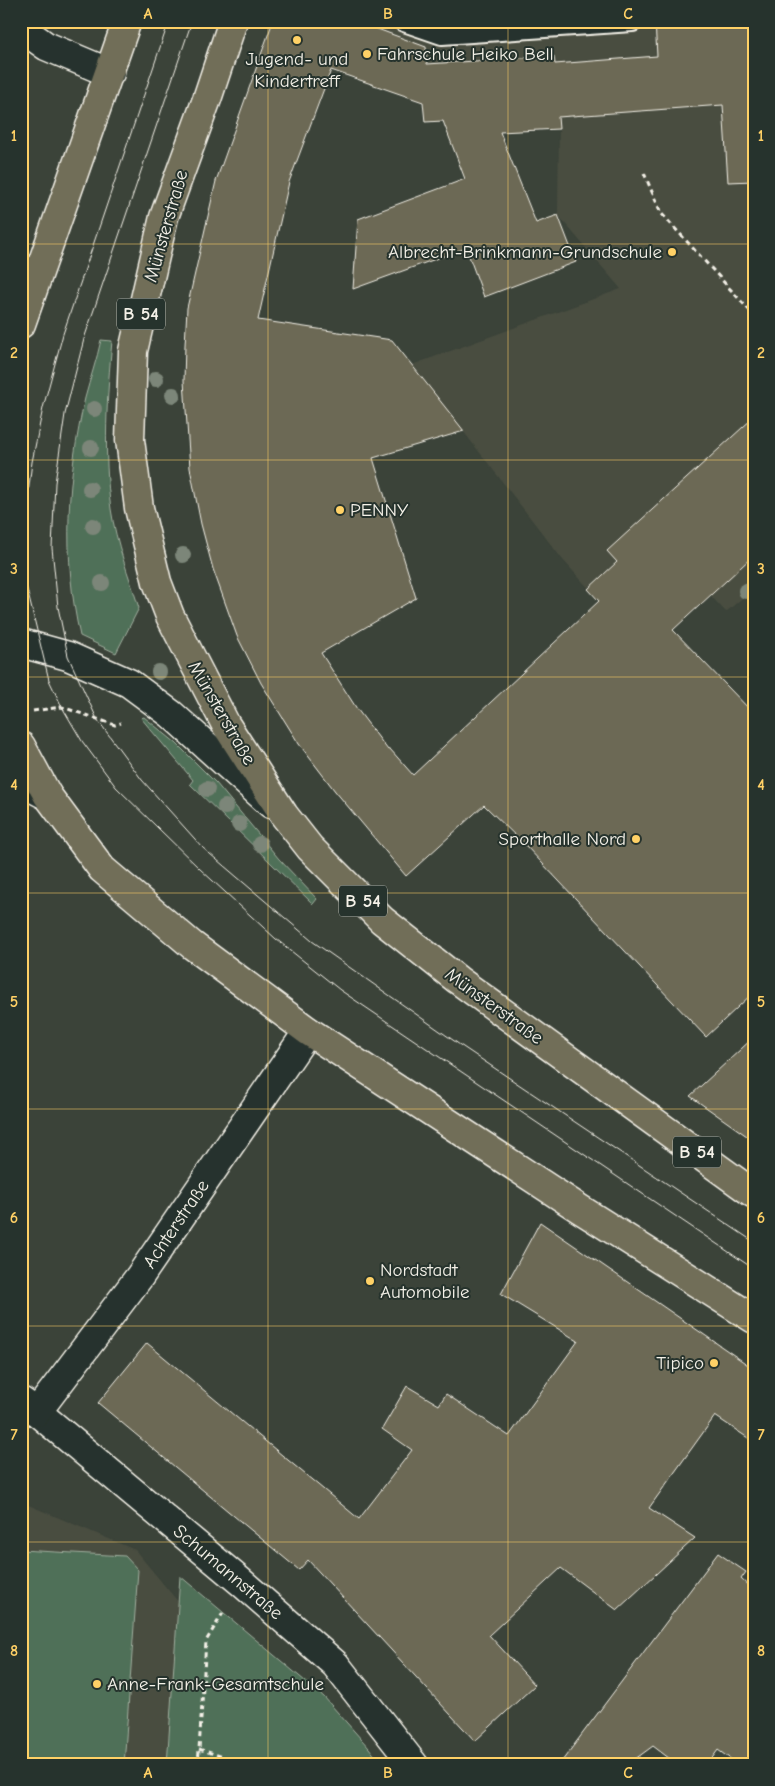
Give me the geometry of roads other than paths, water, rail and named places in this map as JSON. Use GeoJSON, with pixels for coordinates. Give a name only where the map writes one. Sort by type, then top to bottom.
{"type":"FeatureCollection","features":[{"type":"Feature","properties":{"kind":"main road"},"geometry":{"type":"LineString","coordinates":[[21,324],[127,21]]}},
{"type":"Feature","properties":{"kind":"main road","name":"Münsterstraße"},"geometry":{"type":"LineString","coordinates":[[232,21],[207,99],[164,217],[133,351],[130,440],[139,508],[157,582],[170,616],[226,725],[284,815],[310,848],[382,920],[458,980],[754,1194]]}},
{"type":"Feature","properties":{"kind":"main road"},"geometry":{"type":"LineString","coordinates":[[21,746],[48,796],[102,869],[192,945],[308,1031],[580,1209],[754,1319]]}},
{"type":"Feature","properties":{"kind":"street"},"geometry":{"type":"LineString","coordinates":[[21,28],[46,46],[110,73]]}},
{"type":"Feature","properties":{"kind":"street"},"geometry":{"type":"LineString","coordinates":[[21,643],[68,656],[128,683],[147,696],[212,749],[284,815]]}},
{"type":"Feature","properties":{"kind":"street"},"geometry":{"type":"LineString","coordinates":[[21,782],[48,796]]}},
{"type":"Feature","properties":{"kind":"street","name":"Achterstraße"},"geometry":{"type":"LineString","coordinates":[[29,1407],[140,1276],[308,1031]]}},
{"type":"Feature","properties":{"kind":"street","name":"Schumannstraße"},"geometry":{"type":"LineString","coordinates":[[29,1407],[241,1582],[335,1664],[414,1765]]}},
{"type":"Feature","properties":{"kind":"lane"},"geometry":{"type":"LineString","coordinates":[[404,21],[442,34],[632,21]]}},
{"type":"Feature","properties":{"kind":"tram line"},"geometry":{"type":"LineString","coordinates":[[169,21],[63,334],[43,408],[32,462],[23,534],[25,581],[49,680],[82,741],[116,787],[200,869],[276,939],[340,990],[754,1269]]}},
{"type":"Feature","properties":{"kind":"tram line"},"geometry":{"type":"LineString","coordinates":[[192,21],[84,339],[65,414],[55,483],[52,548],[58,607],[68,656],[97,719],[142,780],[203,848],[312,941],[460,1045],[754,1242]]}},
{"type":"Feature","properties":{"kind":"place","name":"Jugend- und Kindertreff"},"geometry":{"type":"Point","coordinates":[297,40]}},
{"type":"Feature","properties":{"kind":"place","name":"Fahrschule Heiko Bell"},"geometry":{"type":"Point","coordinates":[367,54]}},
{"type":"Feature","properties":{"kind":"place","name":"Albrecht-Brinkmann-Grundschule"},"geometry":{"type":"Point","coordinates":[672,252]}},
{"type":"Feature","properties":{"kind":"place","name":"PENNY"},"geometry":{"type":"Point","coordinates":[340,510]}},
{"type":"Feature","properties":{"kind":"place","name":"Sporthalle Nord"},"geometry":{"type":"Point","coordinates":[636,839]}},
{"type":"Feature","properties":{"kind":"place","name":"Nordstadt Automobile"},"geometry":{"type":"Point","coordinates":[370,1281]}},
{"type":"Feature","properties":{"kind":"place","name":"Tipico"},"geometry":{"type":"Point","coordinates":[714,1363]}},
{"type":"Feature","properties":{"kind":"place","name":"Anne-Frank-Gesamtschule"},"geometry":{"type":"Point","coordinates":[97,1684]}}]}
